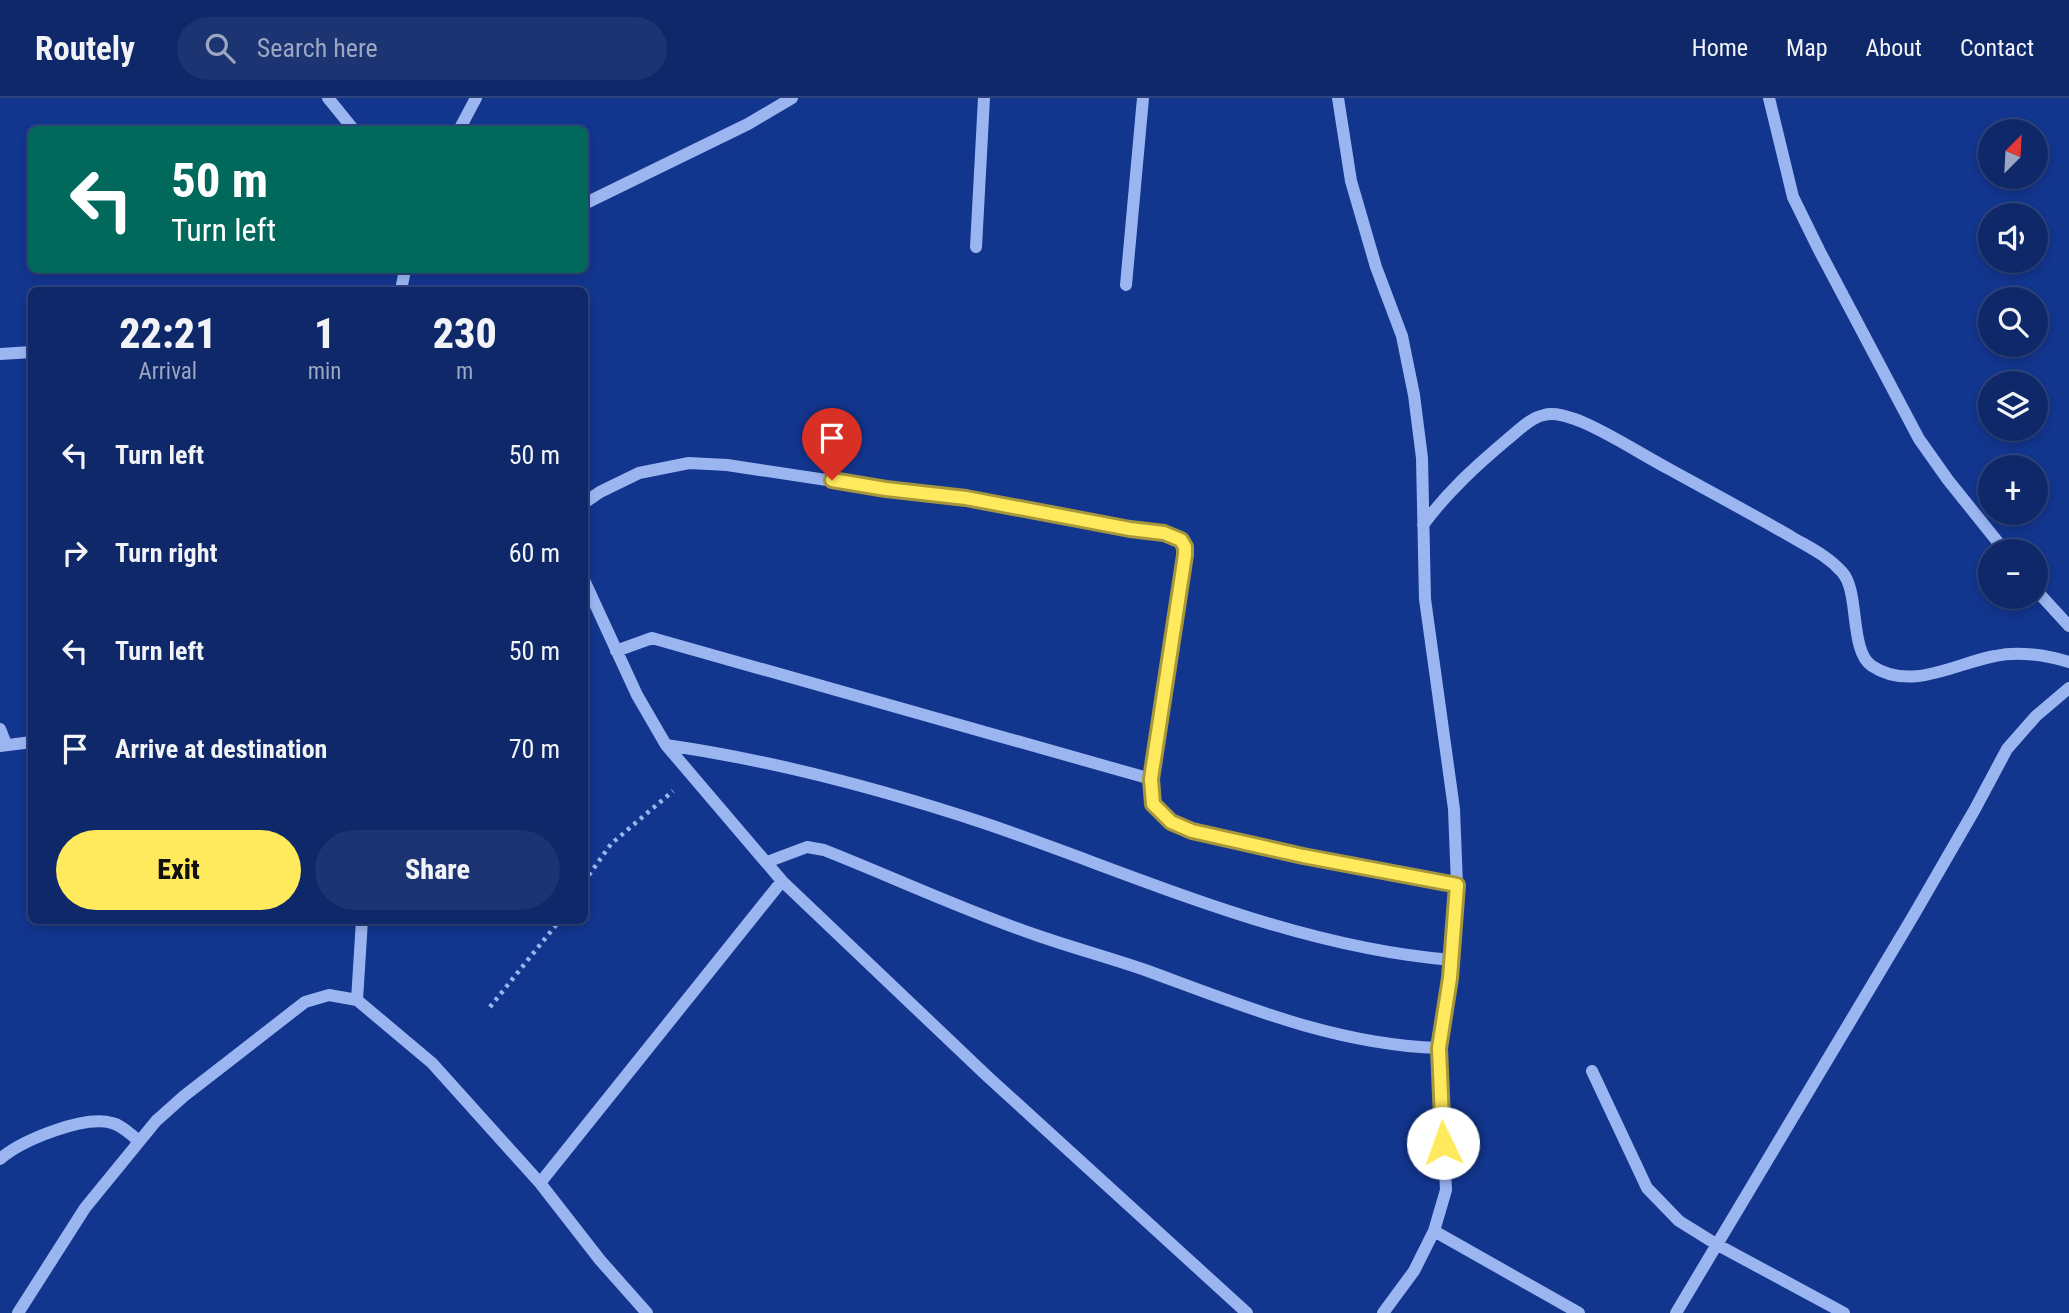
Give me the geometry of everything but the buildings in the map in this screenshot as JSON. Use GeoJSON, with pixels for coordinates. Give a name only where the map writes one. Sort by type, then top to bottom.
{"type":"FeatureCollection","features":[{"type":"Feature","properties":{"kind":"street"},"geometry":{"type":"LineString","coordinates":[[328,98],[351,126]]}},
{"type":"Feature","properties":{"kind":"street"},"geometry":{"type":"LineString","coordinates":[[460,126],[476,98]]}},
{"type":"Feature","properties":{"kind":"street"},"geometry":{"type":"LineString","coordinates":[[588,202],[748,124],[792,98]]}},
{"type":"Feature","properties":{"kind":"street"},"geometry":{"type":"LineString","coordinates":[[976,247],[984,98]]}},
{"type":"Feature","properties":{"kind":"street"},"geometry":{"type":"LineString","coordinates":[[1126,285],[1143,98]]}},
{"type":"Feature","properties":{"kind":"street"},"geometry":{"type":"LineString","coordinates":[[1338,98],[1351,181],[1376,267],[1402,336],[1414,395],[1422,458],[1425,599],[1454,809],[1457,885],[1452,960],[1439,1048],[1446,1190],[1434,1231],[1414,1271],[1383,1313]]}},
{"type":"Feature","properties":{"kind":"street"},"geometry":{"type":"LineString","coordinates":[[1769,98],[1793,197],[1819,250],[1919,439],[1995,539]]}},
{"type":"Feature","properties":{"kind":"street"},"geometry":{"type":"LineString","coordinates":[[0,354],[28,352]]}},
{"type":"Feature","properties":{"kind":"street"},"geometry":{"type":"LineString","coordinates":[[1423,525],[1443,498],[1477,465],[1531,421],[1545,414],[1563,415],[1603,432],[1816,549],[1835,565],[1849,582],[1860,643],[1867,661],[1872,666],[1898,675],[1917,675],[1953,670],[1995,656],[2041,656],[2069,662]]}},
{"type":"Feature","properties":{"kind":"street"},"geometry":{"type":"LineString","coordinates":[[588,500],[639,473],[689,463],[727,465],[966,498],[1164,533],[1181,540],[1185,555],[1151,779],[1153,804],[1160,813],[1171,822],[1192,831],[1303,856],[1457,885]]}},
{"type":"Feature","properties":{"kind":"street"},"geometry":{"type":"LineString","coordinates":[[588,589],[637,695],[666,745],[782,881],[987,1076],[1247,1313]]}},
{"type":"Feature","properties":{"kind":"street"},"geometry":{"type":"LineString","coordinates":[[2048,603],[2069,626]]}},
{"type":"Feature","properties":{"kind":"street"},"geometry":{"type":"LineString","coordinates":[[617,651],[652,638],[1151,779]]}},
{"type":"Feature","properties":{"kind":"street"},"geometry":{"type":"LineString","coordinates":[[1676,1313],[1912,918],[2007,749],[2036,716],[2069,688]]}},
{"type":"Feature","properties":{"kind":"street"},"geometry":{"type":"LineString","coordinates":[[0,729],[3,746],[28,743]]}},
{"type":"Feature","properties":{"kind":"street"},"geometry":{"type":"LineString","coordinates":[[666,745],[722,753],[819,775],[904,799],[989,825],[1177,895],[1284,926],[1403,956],[1452,960]]}},
{"type":"Feature","properties":{"kind":"street"},"geometry":{"type":"LineString","coordinates":[[767,862],[807,847],[824,850],[1035,935],[1127,964],[1266,1014],[1342,1037],[1439,1048]]}},
{"type":"Feature","properties":{"kind":"street"},"geometry":{"type":"LineString","coordinates":[[540,1183],[782,881]]}},
{"type":"Feature","properties":{"kind":"street"},"geometry":{"type":"LineString","coordinates":[[357,1000],[362,924]]}},
{"type":"Feature","properties":{"kind":"street"},"geometry":{"type":"LineString","coordinates":[[18,1313],[85,1208],[156,1121],[305,1002],[329,995],[357,1000],[432,1063],[540,1183],[600,1260],[647,1313]]}},
{"type":"Feature","properties":{"kind":"street"},"geometry":{"type":"LineString","coordinates":[[1592,1071],[1647,1188],[1679,1221],[1844,1313]]}},
{"type":"Feature","properties":{"kind":"street"},"geometry":{"type":"LineString","coordinates":[[0,1159],[10,1151],[55,1131],[97,1120],[115,1123],[139,1142]]}},
{"type":"Feature","properties":{"kind":"street"},"geometry":{"type":"LineString","coordinates":[[1434,1231],[1579,1313]]}},
{"type":"Feature","properties":{"kind":"path"},"geometry":{"type":"LineString","coordinates":[[588,876],[611,844],[692,775]]}},
{"type":"Feature","properties":{"kind":"path"},"geometry":{"type":"LineString","coordinates":[[490,1007],[557,924]]}},
{"type":"Feature","properties":{"kind":"route"},"geometry":{"type":"LineString","coordinates":[[832,480],[966,498],[1164,533],[1181,540],[1185,555],[1151,779],[1153,804],[1171,822],[1192,831],[1303,856],[1457,885],[1450,978],[1439,1048],[1443,1143]]}}]}
